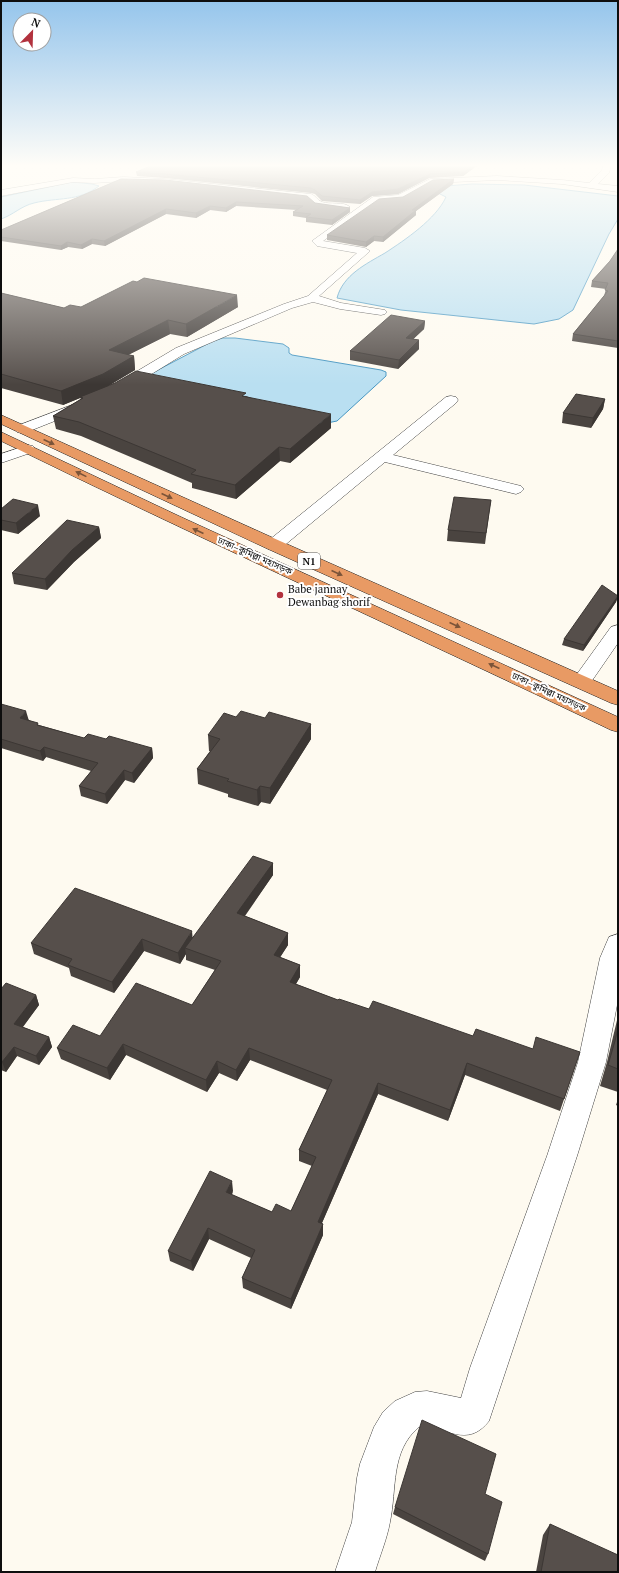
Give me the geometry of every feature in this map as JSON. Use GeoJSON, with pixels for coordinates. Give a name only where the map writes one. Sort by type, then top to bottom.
{"type":"FeatureCollection","features":[{"type":"Feature","properties":{"kind":"highway","name":"ঢাকা–কুমিল্লা মহাসড়ক"},"geometry":{"type":"LineString","coordinates":[[1,419],[274,545],[582,681],[618,699]]}},
{"type":"Feature","properties":{"kind":"highway","name":"ঢাকা–কুমিল্লা মহাসড়ক"},"geometry":{"type":"LineString","coordinates":[[1,436],[175,520],[458,649],[618,725]]}},
{"type":"Feature","properties":{"kind":"street"},"geometry":{"type":"LineString","coordinates":[[313,298],[315,293],[365,251],[320,244],[317,241],[321,238]]}},
{"type":"Feature","properties":{"kind":"street"},"geometry":{"type":"LineString","coordinates":[[111,392],[180,351],[288,306],[313,298],[340,306],[381,312]]}},
{"type":"Feature","properties":{"kind":"street"},"geometry":{"type":"LineString","coordinates":[[274,545],[451,400]]}},
{"type":"Feature","properties":{"kind":"street"},"geometry":{"type":"LineString","coordinates":[[22,430],[91,402]]}},
{"type":"Feature","properties":{"kind":"street"},"geometry":{"type":"LineString","coordinates":[[1,459],[28,449]]}},
{"type":"Feature","properties":{"kind":"street"},"geometry":{"type":"LineString","coordinates":[[383,456],[516,489]]}},
{"type":"Feature","properties":{"kind":"street"},"geometry":{"type":"LineString","coordinates":[[582,681],[602,650],[618,631]]}},
{"type":"Feature","properties":{"kind":"street"},"geometry":{"type":"LineString","coordinates":[[355,1572],[371,1522],[379,1465],[394,1426],[406,1415],[416,1410],[430,1411],[462,1418],[469,1417],[476,1408],[562,1156],[592,1062],[612,958],[618,944]]}},
{"type":"Feature","properties":{"kind":"water"},"geometry":{"type":"Polygon","coordinates":[[[405,238],[607,238],[573,310],[559,319],[534,324],[401,310],[337,298],[344,283],[356,271],[405,238]]]}},
{"type":"Feature","properties":{"kind":"water"},"geometry":{"type":"Polygon","coordinates":[[[223,338],[283,344],[289,348],[289,353],[292,355],[381,370],[386,372],[386,376],[337,421],[322,424],[111,398],[156,371],[213,341],[223,338]]]}},
{"type":"Feature","properties":{"kind":"building"},"geometry":{"type":"Polygon","coordinates":[[[10,238],[109,238],[104,241],[92,239],[81,245],[67,242],[61,246],[10,238]]]}},
{"type":"Feature","properties":{"kind":"building"},"geometry":{"type":"Polygon","coordinates":[[[346,238],[371,238],[366,242],[346,238]]]}},
{"type":"Feature","properties":{"kind":"building"},"geometry":{"type":"Polygon","coordinates":[[[618,249],[618,341],[573,334],[608,291],[605,290],[608,283],[592,281],[610,261],[618,249]]]}},
{"type":"Feature","properties":{"kind":"building"},"geometry":{"type":"Polygon","coordinates":[[[144,278],[237,295],[186,324],[168,320],[109,350],[134,356],[103,374],[61,391],[1,374],[1,293],[64,308],[70,305],[81,307],[133,281],[137,282],[144,278]]]}},
{"type":"Feature","properties":{"kind":"building"},"geometry":{"type":"Polygon","coordinates":[[[391,315],[425,321],[406,338],[419,340],[399,360],[350,351],[391,315]]]}},
{"type":"Feature","properties":{"kind":"building"},"geometry":{"type":"Polygon","coordinates":[[[136,371],[246,393],[242,396],[331,414],[290,449],[279,447],[235,485],[191,474],[196,470],[79,422],[53,416],[83,398],[80,397],[115,383],[136,371]]]}},
{"type":"Feature","properties":{"kind":"building"},"geometry":{"type":"Polygon","coordinates":[[[576,394],[605,399],[593,418],[563,413],[576,394]]]}},
{"type":"Feature","properties":{"kind":"building"},"geometry":{"type":"Polygon","coordinates":[[[454,497],[491,500],[486,533],[448,530],[454,497]]]}},
{"type":"Feature","properties":{"kind":"building"},"geometry":{"type":"Polygon","coordinates":[[[13,499],[38,505],[16,523],[1,520],[1,509],[13,499]]]}},
{"type":"Feature","properties":{"kind":"building"},"geometry":{"type":"Polygon","coordinates":[[[67,520],[99,527],[72,550],[45,579],[12,573],[67,520]]]}},
{"type":"Feature","properties":{"kind":"building"},"geometry":{"type":"Polygon","coordinates":[[[602,585],[618,596],[584,645],[564,639],[602,585]]]}},
{"type":"Feature","properties":{"kind":"building"},"geometry":{"type":"Polygon","coordinates":[[[1,704],[26,711],[20,718],[38,723],[37,725],[84,738],[88,734],[106,739],[109,736],[152,748],[132,773],[124,770],[105,794],[79,786],[98,763],[44,747],[40,751],[1,739],[1,704]]]}},
{"type":"Feature","properties":{"kind":"building"},"geometry":{"type":"Polygon","coordinates":[[[241,711],[265,718],[269,712],[311,724],[270,788],[260,786],[257,790],[227,781],[229,779],[197,769],[220,739],[208,735],[224,713],[236,717],[241,711]]]}},
{"type":"Feature","properties":{"kind":"building"},"geometry":{"type":"Polygon","coordinates":[[[253,856],[273,863],[237,913],[288,933],[274,955],[300,965],[290,982],[338,1000],[339,999],[369,1009],[373,1001],[473,1036],[476,1029],[533,1049],[536,1037],[580,1052],[564,1099],[467,1063],[450,1110],[378,1083],[318,1222],[323,1224],[291,1299],[242,1278],[255,1250],[208,1228],[191,1261],[168,1251],[210,1171],[232,1181],[226,1192],[272,1212],[276,1204],[291,1211],[316,1157],[299,1150],[332,1080],[249,1048],[236,1070],[217,1061],[206,1080],[123,1044],[107,1068],[57,1048],[73,1025],[100,1036],[136,983],[192,1005],[221,961],[185,948],[253,856]]]}},
{"type":"Feature","properties":{"kind":"building"},"geometry":{"type":"Polygon","coordinates":[[[75,888],[192,931],[178,953],[142,939],[112,982],[68,965],[72,959],[31,943],[75,888]]]}},
{"type":"Feature","properties":{"kind":"building"},"geometry":{"type":"Polygon","coordinates":[[[6,983],[36,995],[14,1024],[49,1037],[36,1056],[14,1047],[1,1062],[1,989],[6,983]]]}},
{"type":"Feature","properties":{"kind":"building"},"geometry":{"type":"Polygon","coordinates":[[[618,1028],[618,1069],[608,1065],[618,1028]]]}},
{"type":"Feature","properties":{"kind":"building"},"geometry":{"type":"Polygon","coordinates":[[[422,1420],[496,1454],[485,1494],[502,1502],[488,1554],[395,1507],[422,1420]]]}},
{"type":"Feature","properties":{"kind":"building"},"geometry":{"type":"Polygon","coordinates":[[[550,1524],[618,1555],[618,1572],[541,1572],[550,1524]]]}},
{"type":"Feature","properties":{"kind":"place","name":"Babe jannay Dewanbag shorif"},"geometry":{"type":"Point","coordinates":[280,595]}}]}
